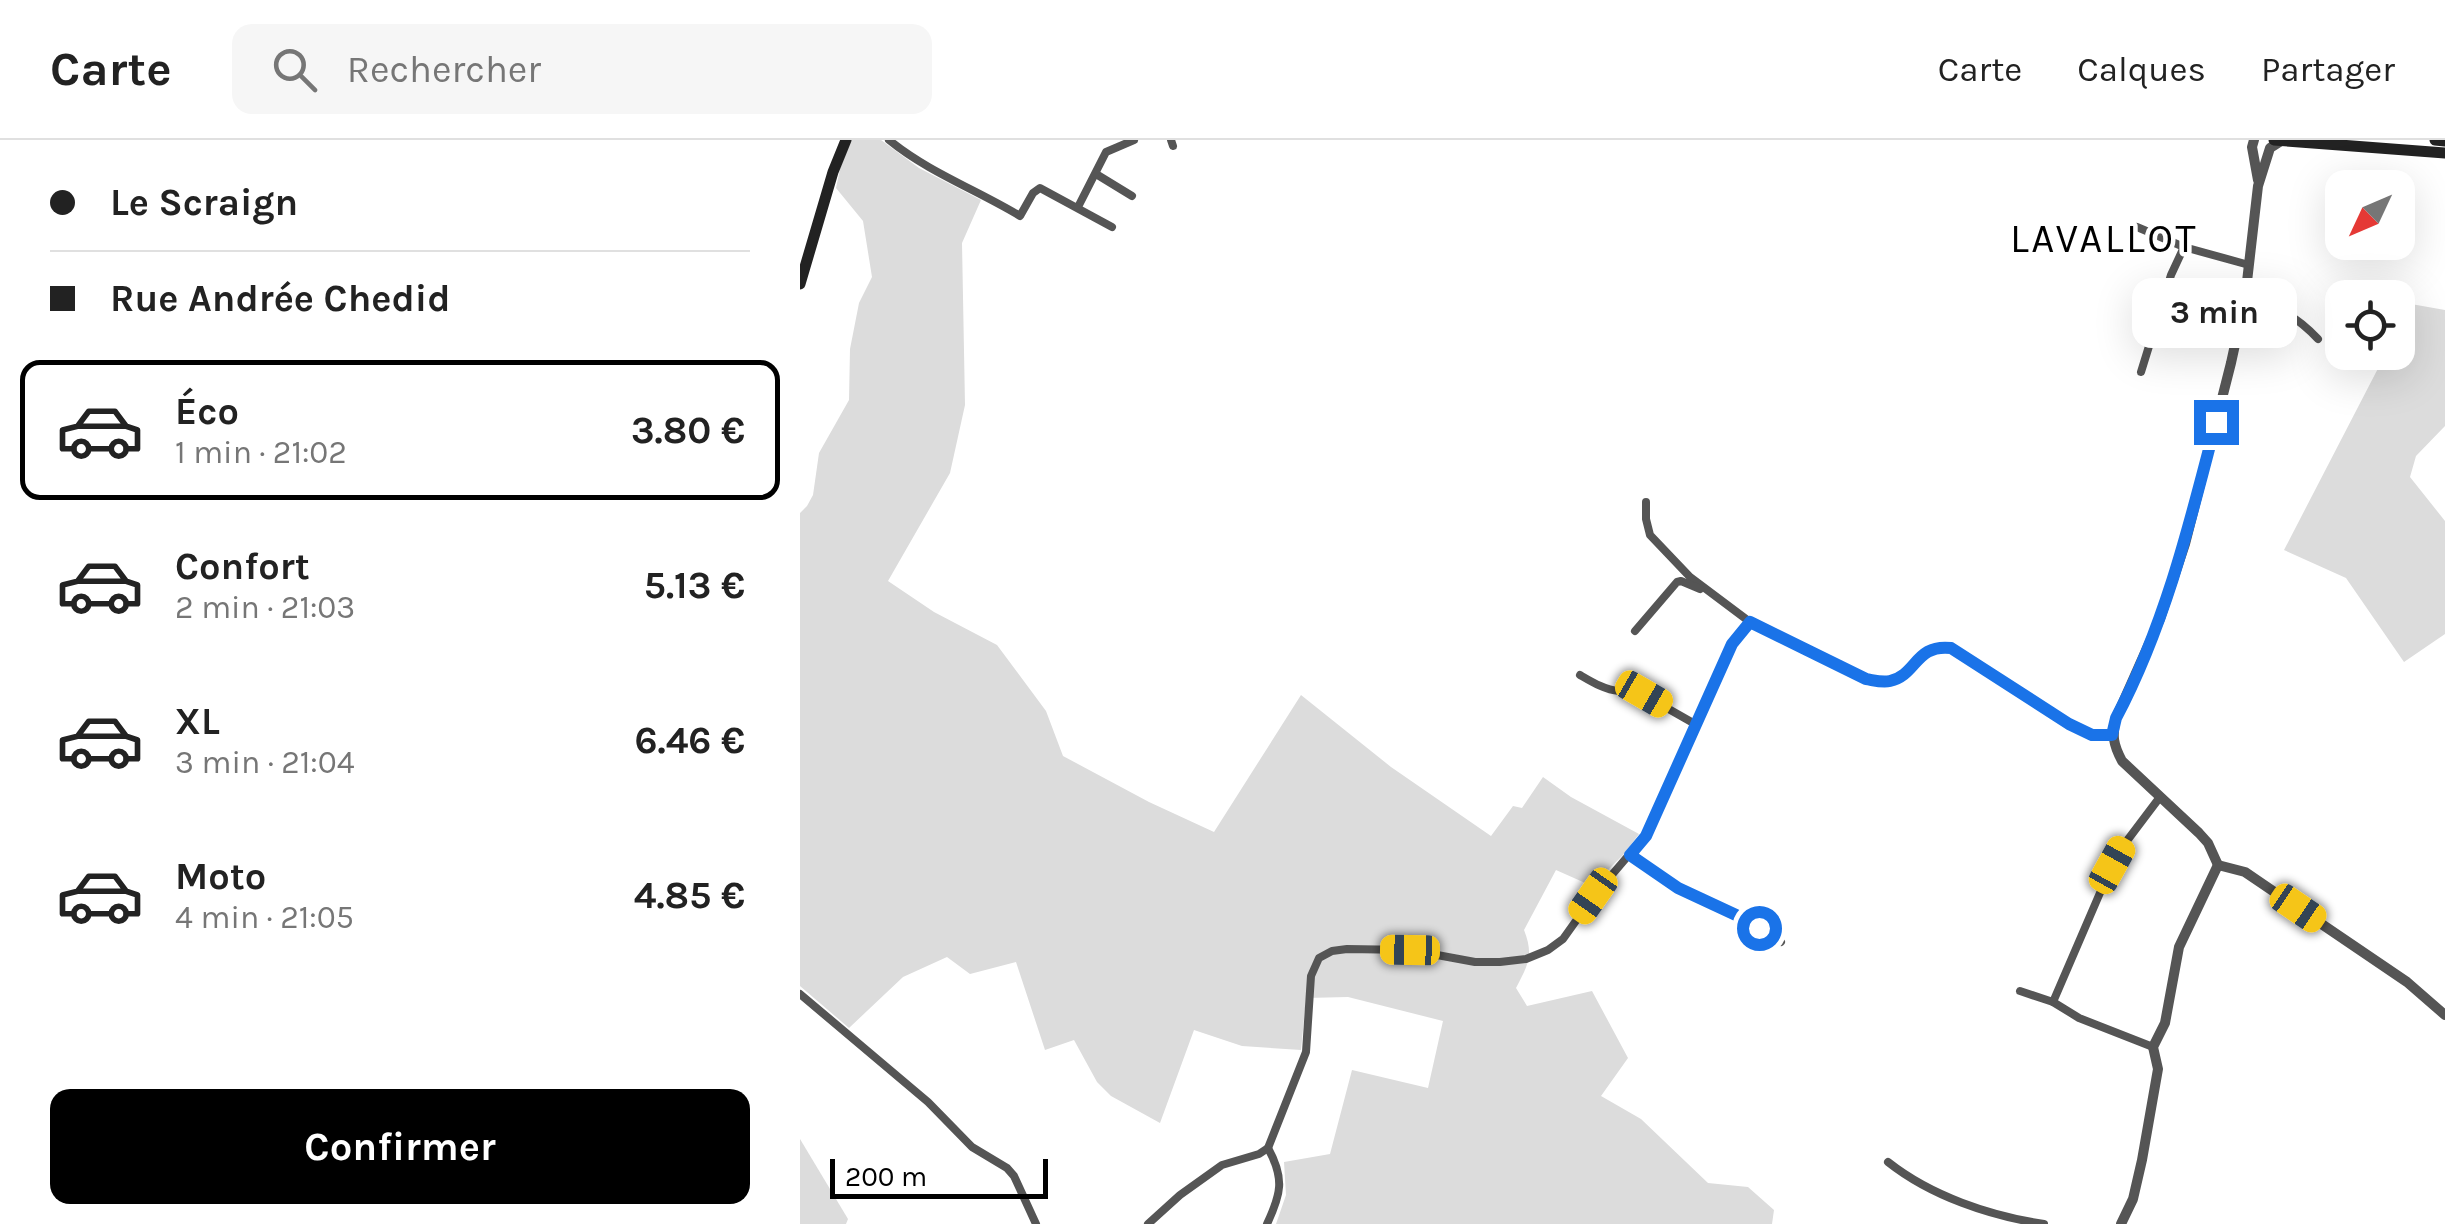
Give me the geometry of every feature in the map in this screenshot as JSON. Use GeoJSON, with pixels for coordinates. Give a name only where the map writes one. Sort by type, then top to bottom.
{"type":"FeatureCollection","features":[{"type":"Feature","properties":{"kind":"main road"},"geometry":{"type":"LineString","coordinates":[[800,284],[846,140]]}},
{"type":"Feature","properties":{"kind":"main road"},"geometry":{"type":"LineString","coordinates":[[2435,140],[2445,141]]}},
{"type":"Feature","properties":{"kind":"main road"},"geometry":{"type":"LineString","coordinates":[[2273,142],[2445,153]]}},
{"type":"Feature","properties":{"kind":"street"},"geometry":{"type":"LineString","coordinates":[[889,140],[908,156],[1020,216],[1033,192],[1040,188],[1112,228]]}},
{"type":"Feature","properties":{"kind":"street"},"geometry":{"type":"LineString","coordinates":[[1078,207],[1106,152],[1134,140]]}},
{"type":"Feature","properties":{"kind":"street"},"geometry":{"type":"LineString","coordinates":[[2249,142],[2258,186]]}},
{"type":"Feature","properties":{"kind":"street"},"geometry":{"type":"LineString","coordinates":[[2121,1224],[2134,1199],[2152,1106],[2158,1070],[2153,1047],[2165,1023],[2180,948],[2218,865],[2208,842],[2122,761],[2113,746],[2112,735],[2172,585],[2205,489],[2244,299],[2258,186],[2273,142]]}},
{"type":"Feature","properties":{"kind":"street"},"geometry":{"type":"LineString","coordinates":[[1096,174],[1132,196]]}},
{"type":"Feature","properties":{"kind":"street"},"geometry":{"type":"LineString","coordinates":[[2137,227],[2184,247],[2249,264]]}},
{"type":"Feature","properties":{"kind":"street"},"geometry":{"type":"LineString","coordinates":[[2141,372],[2171,275],[2184,247]]}},
{"type":"Feature","properties":{"kind":"street"},"geometry":{"type":"LineString","coordinates":[[2244,299],[2266,302],[2298,321],[2318,339]]}},
{"type":"Feature","properties":{"kind":"street"},"geometry":{"type":"LineString","coordinates":[[1646,502],[1650,535],[1690,577],[1750,622],[1866,679],[1886,682],[1900,677],[1938,646],[1951,648],[2069,724],[2092,735],[2112,735]]}},
{"type":"Feature","properties":{"kind":"street"},"geometry":{"type":"LineString","coordinates":[[1636,631],[1677,582],[1710,591]]}},
{"type":"Feature","properties":{"kind":"street"},"geometry":{"type":"LineString","coordinates":[[1148,1224],[1222,1165],[1268,1148],[1306,1052],[1310,976],[1320,958],[1332,950],[1346,948],[1410,950],[1475,962],[1526,959],[1563,939],[1593,896],[1646,836],[1732,644],[1750,622]]}},
{"type":"Feature","properties":{"kind":"street"},"geometry":{"type":"LineString","coordinates":[[1580,674],[1617,692],[1644,694],[1695,724]]}},
{"type":"Feature","properties":{"kind":"street"},"geometry":{"type":"LineString","coordinates":[[2052,1002],[2112,865],[2160,797]]}},
{"type":"Feature","properties":{"kind":"street"},"geometry":{"type":"LineString","coordinates":[[1630,855],[1678,888],[1782,942]]}},
{"type":"Feature","properties":{"kind":"street"},"geometry":{"type":"LineString","coordinates":[[2218,865],[2246,872],[2407,982],[2445,1015]]}},
{"type":"Feature","properties":{"kind":"street"},"geometry":{"type":"LineString","coordinates":[[2020,991],[2153,1047]]}},
{"type":"Feature","properties":{"kind":"street"},"geometry":{"type":"LineString","coordinates":[[800,994],[914,1090],[972,1146],[1006,1168],[1014,1176],[1036,1224]]}},
{"type":"Feature","properties":{"kind":"street"},"geometry":{"type":"LineString","coordinates":[[1267,1224],[1281,1195],[1277,1165],[1268,1148]]}},
{"type":"Feature","properties":{"kind":"street"},"geometry":{"type":"LineString","coordinates":[[1888,1162],[1959,1201],[2027,1223],[2044,1224]]}},
{"type":"Feature","properties":{"kind":"shaded area"},"geometry":{"type":"Polygon","coordinates":[[[851,140],[881,140],[919,168],[981,200],[962,243],[965,405],[950,473],[888,581],[934,612],[997,645],[1046,711],[1063,756],[1214,832],[1301,695],[1391,767],[1491,836],[1513,806],[1522,808],[1543,777],[1639,834],[1592,886],[1556,870],[1524,930],[1528,960],[1516,988],[1527,1006],[1592,991],[1628,1058],[1601,1096],[1641,1119],[1708,1183],[1748,1187],[1774,1210],[1772,1224],[1276,1224],[1286,1195],[1284,1162],[1330,1154],[1352,1070],[1428,1088],[1443,1021],[1348,997],[1306,998],[1301,1050],[1242,1046],[1194,1030],[1160,1123],[1111,1096],[1097,1082],[1074,1040],[1045,1050],[1016,962],[970,974],[947,957],[903,977],[849,1028],[800,986],[800,513],[813,495],[819,453],[849,400],[850,349],[859,303],[872,277],[863,221],[836,188],[851,140]]]}},
{"type":"Feature","properties":{"kind":"shaded area"},"geometry":{"type":"Polygon","coordinates":[[[2415,305],[2445,310],[2445,426],[2416,456],[2410,477],[2445,521],[2445,634],[2404,662],[2346,578],[2284,550],[2377,370],[2415,370],[2415,305]]]}},
{"type":"Feature","properties":{"kind":"shaded area"},"geometry":{"type":"Polygon","coordinates":[[[800,1139],[848,1219],[846,1224],[800,1224],[800,1139]]]}},
{"type":"Feature","properties":{"kind":"district","name":"LAVALLOT"},"geometry":{"type":"Point","coordinates":[2104,238]}},
{"type":"Feature","properties":{"kind":"route"},"geometry":{"type":"LineString","coordinates":[[1759,928],[1678,888],[1630,855],[1646,836],[1732,644],[1750,622],[1866,679],[1886,682],[1900,677],[1938,646],[1951,648],[2069,724],[2092,735],[2112,735],[2172,585],[2216,422]]}}]}
